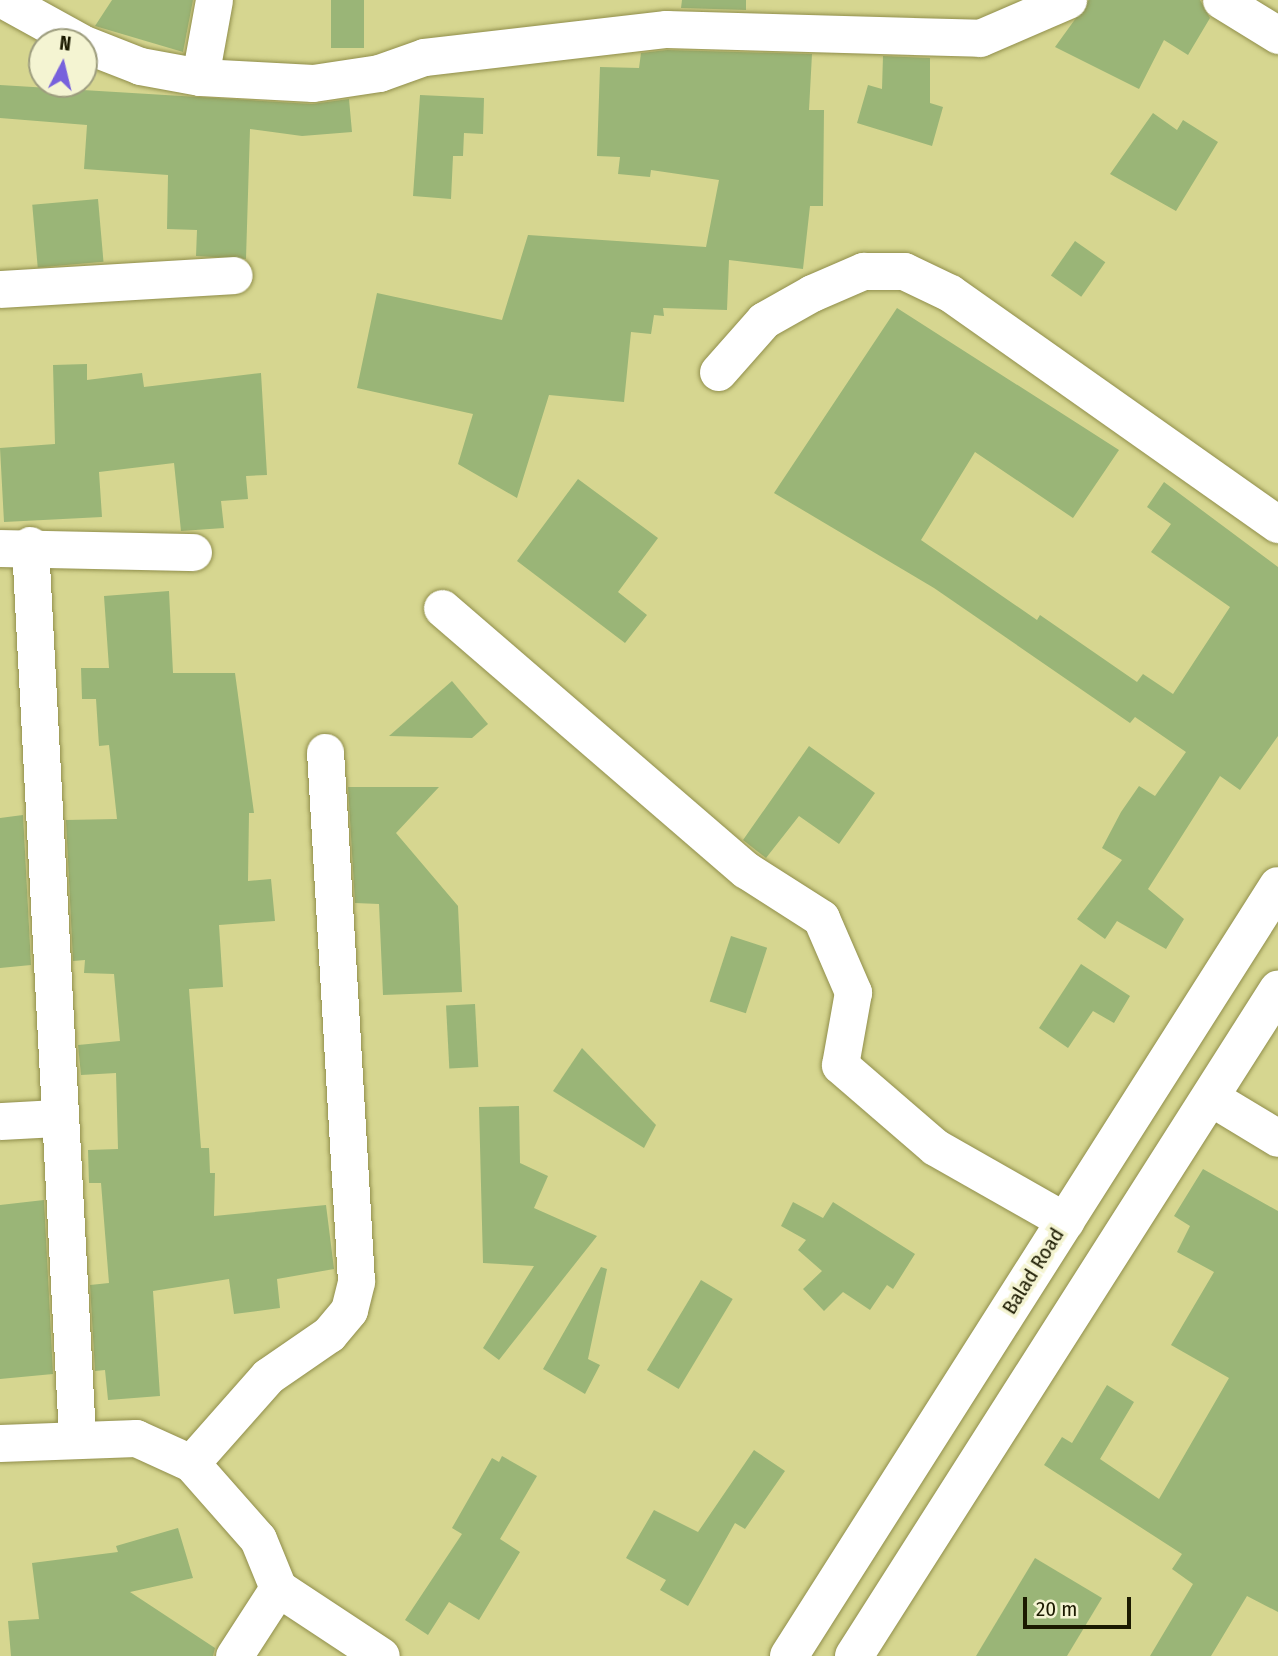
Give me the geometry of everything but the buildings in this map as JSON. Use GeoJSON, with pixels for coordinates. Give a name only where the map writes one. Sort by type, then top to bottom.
{"type":"FeatureCollection","features":[{"type":"Feature","properties":{"kind":"highway","name":"Balad Road"},"geometry":{"type":"LineString","coordinates":[[789,1656],[1278,886]]}},
{"type":"Feature","properties":{"kind":"highway"},"geometry":{"type":"LineString","coordinates":[[854,1656],[1278,990]]}},
{"type":"Feature","properties":{"kind":"street"},"geometry":{"type":"LineString","coordinates":[[4,0],[55,28]]}},
{"type":"Feature","properties":{"kind":"street"},"geometry":{"type":"LineString","coordinates":[[200,77],[214,0]]}},
{"type":"Feature","properties":{"kind":"street"},"geometry":{"type":"LineString","coordinates":[[98,49],[140,66],[200,77],[313,83],[379,73],[424,57],[665,15],[980,38],[1068,0]]}},
{"type":"Feature","properties":{"kind":"street"},"geometry":{"type":"LineString","coordinates":[[1221,0],[1278,35]]}},
{"type":"Feature","properties":{"kind":"street"},"geometry":{"type":"LineString","coordinates":[[718,372],[764,320],[812,293],[863,271],[904,271],[950,293],[1278,524]]}},
{"type":"Feature","properties":{"kind":"street"},"geometry":{"type":"LineString","coordinates":[[0,289],[234,275]]}},
{"type":"Feature","properties":{"kind":"street"},"geometry":{"type":"LineString","coordinates":[[76,1436],[15,547],[193,552]]}},
{"type":"Feature","properties":{"kind":"street"},"geometry":{"type":"LineString","coordinates":[[442,608],[746,870],[821,918],[853,992],[840,1065],[935,1147],[1065,1221]]}},
{"type":"Feature","properties":{"kind":"street"},"geometry":{"type":"LineString","coordinates":[[191,1463],[268,1377],[329,1334],[349,1310],[356,1281],[325,752]]}},
{"type":"Feature","properties":{"kind":"street"},"geometry":{"type":"LineString","coordinates":[[1210,1097],[1278,1138]]}},
{"type":"Feature","properties":{"kind":"street"},"geometry":{"type":"LineString","coordinates":[[0,1121],[56,1118]]}},
{"type":"Feature","properties":{"kind":"street"},"geometry":{"type":"LineString","coordinates":[[0,1443],[76,1436],[136,1438],[191,1463],[258,1539],[278,1588],[381,1656]]}},
{"type":"Feature","properties":{"kind":"street"},"geometry":{"type":"LineString","coordinates":[[234,1656],[278,1588]]}}]}
